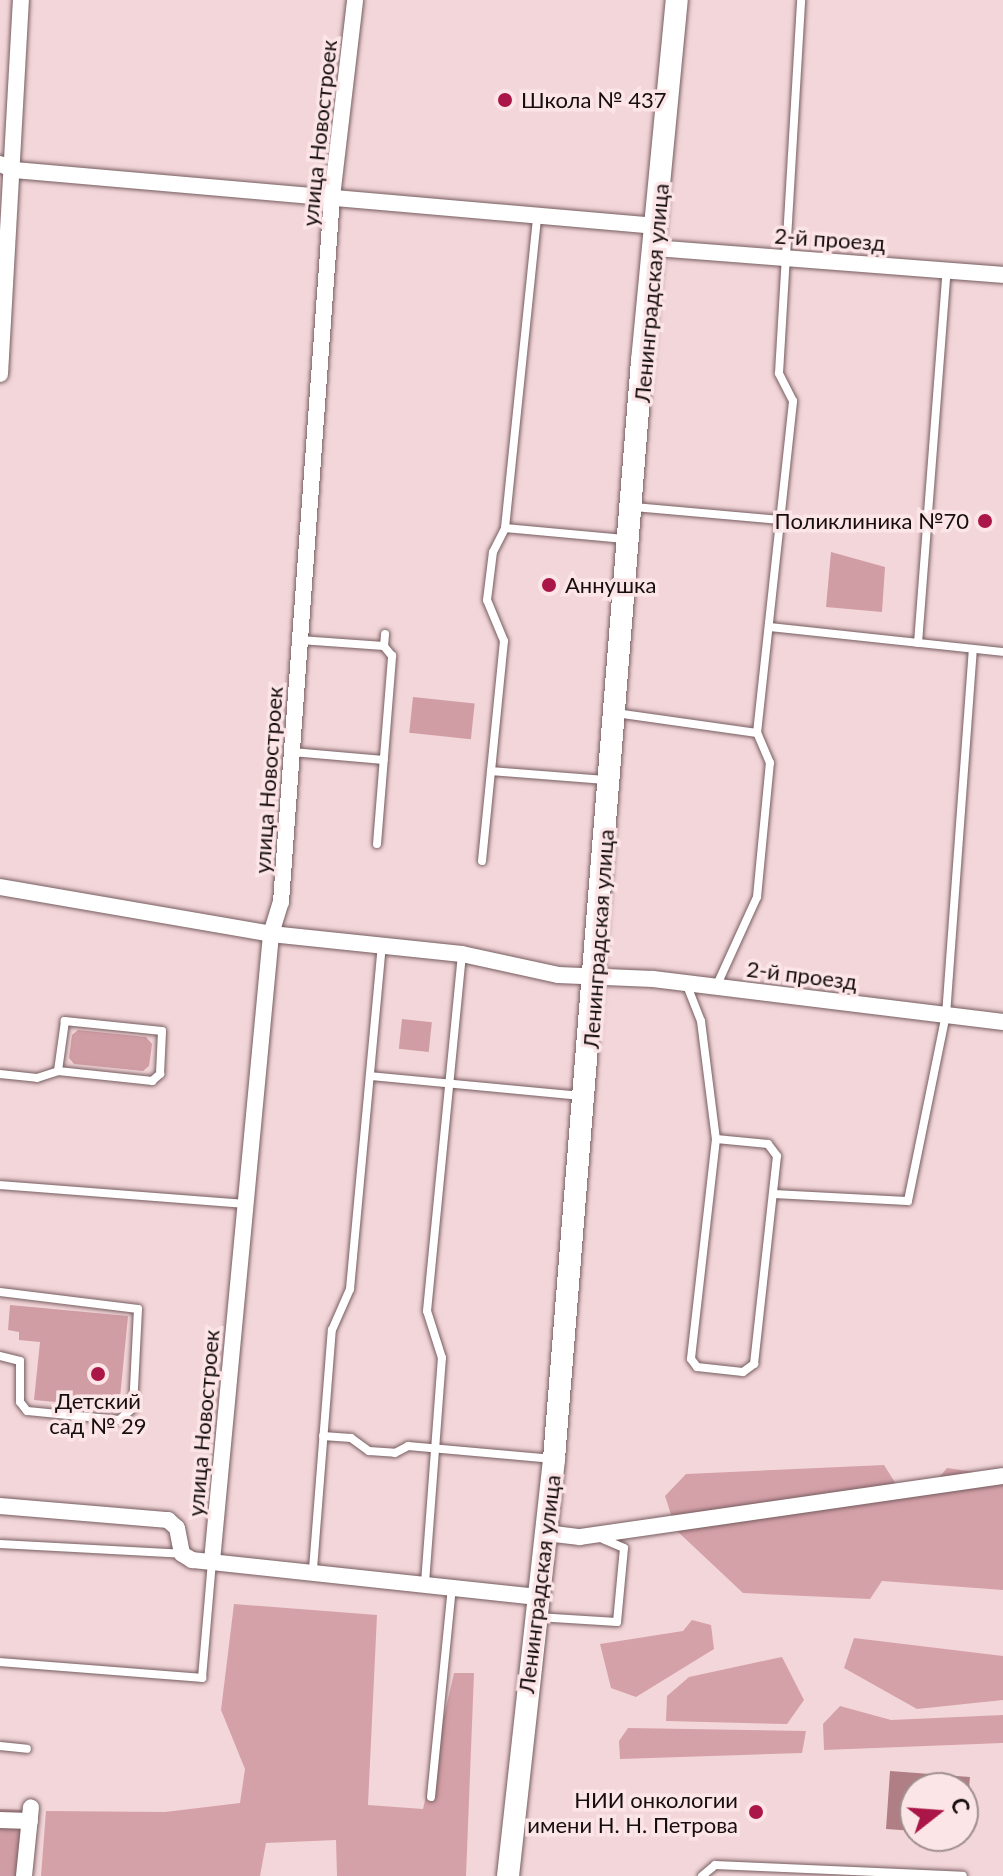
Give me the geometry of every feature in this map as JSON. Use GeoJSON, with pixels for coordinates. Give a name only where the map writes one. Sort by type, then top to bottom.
{"type":"FeatureCollection","features":[{"type":"Feature","properties":{"kind":"main road","name":"Ленинградская улица"},"geometry":{"type":"LineString","coordinates":[[508,1876],[554,1459],[677,0]]}},
{"type":"Feature","properties":{"kind":"street"},"geometry":{"type":"LineString","coordinates":[[0,374],[7,167],[21,0]]}},
{"type":"Feature","properties":{"kind":"street","name":"улица Новостроек"},"geometry":{"type":"LineString","coordinates":[[212,1561],[271,934],[281,902],[332,197],[355,0]]}},
{"type":"Feature","properties":{"kind":"street","name":"2-й проезд"},"geometry":{"type":"LineString","coordinates":[[7,167],[537,216],[788,258],[1003,275]]}},
{"type":"Feature","properties":{"kind":"street","name":"2-й проезд"},"geometry":{"type":"LineString","coordinates":[[0,887],[271,934],[462,954],[558,975],[686,983],[1003,1022]]}},
{"type":"Feature","properties":{"kind":"street"},"geometry":{"type":"LineString","coordinates":[[546,1533],[580,1537],[1003,1476]]}},
{"type":"Feature","properties":{"kind":"street"},"geometry":{"type":"LineString","coordinates":[[0,1506],[168,1520],[177,1528],[182,1554],[212,1561],[313,1569],[452,1586],[538,1607]]}},
{"type":"Feature","properties":{"kind":"street"},"geometry":{"type":"LineString","coordinates":[[0,1820],[30,1814],[24,1876]]}},
{"type":"Feature","properties":{"kind":"lane"},"geometry":{"type":"LineString","coordinates":[[716,987],[757,897],[770,763],[757,733],[793,401],[779,373],[801,0]]}},
{"type":"Feature","properties":{"kind":"lane"},"geometry":{"type":"LineString","coordinates":[[482,861],[504,641],[487,600],[493,552],[505,528],[537,216]]}},
{"type":"Feature","properties":{"kind":"lane"},"geometry":{"type":"LineString","coordinates":[[918,643],[947,270]]}},
{"type":"Feature","properties":{"kind":"lane"},"geometry":{"type":"LineString","coordinates":[[634,507],[780,520]]}},
{"type":"Feature","properties":{"kind":"lane"},"geometry":{"type":"LineString","coordinates":[[505,528],[631,540]]}},
{"type":"Feature","properties":{"kind":"lane"},"geometry":{"type":"LineString","coordinates":[[769,627],[1003,652]]}},
{"type":"Feature","properties":{"kind":"lane"},"geometry":{"type":"LineString","coordinates":[[377,844],[392,656],[384,646],[385,634]]}},
{"type":"Feature","properties":{"kind":"lane"},"geometry":{"type":"LineString","coordinates":[[300,640],[384,646]]}},
{"type":"Feature","properties":{"kind":"lane"},"geometry":{"type":"LineString","coordinates":[[773,1194],[908,1201],[946,1015],[973,649]]}},
{"type":"Feature","properties":{"kind":"lane"},"geometry":{"type":"LineString","coordinates":[[616,713],[757,733]]}},
{"type":"Feature","properties":{"kind":"lane"},"geometry":{"type":"LineString","coordinates":[[292,752],[384,760]]}},
{"type":"Feature","properties":{"kind":"lane"},"geometry":{"type":"LineString","coordinates":[[491,771],[610,781]]}},
{"type":"Feature","properties":{"kind":"lane"},"geometry":{"type":"LineString","coordinates":[[313,1569],[332,1330],[350,1289],[382,945]]}},
{"type":"Feature","properties":{"kind":"lane"},"geometry":{"type":"LineString","coordinates":[[425,1583],[442,1358],[427,1311],[462,954]]}},
{"type":"Feature","properties":{"kind":"lane"},"geometry":{"type":"LineString","coordinates":[[686,983],[703,1034],[716,1139],[691,1359],[697,1367],[743,1372],[754,1364],[773,1194],[775,1148],[716,1139]]}},
{"type":"Feature","properties":{"kind":"lane"},"geometry":{"type":"LineString","coordinates":[[0,1074],[37,1078],[58,1071],[157,1079],[162,1031],[65,1021],[58,1071]]}},
{"type":"Feature","properties":{"kind":"lane"},"geometry":{"type":"LineString","coordinates":[[370,1076],[586,1097]]}},
{"type":"Feature","properties":{"kind":"lane"},"geometry":{"type":"LineString","coordinates":[[0,1185],[246,1204]]}},
{"type":"Feature","properties":{"kind":"lane"},"geometry":{"type":"LineString","coordinates":[[0,1292],[138,1309],[142,1317],[133,1408],[119,1420],[27,1411],[20,1402],[20,1361],[0,1356]]}},
{"type":"Feature","properties":{"kind":"lane"},"geometry":{"type":"LineString","coordinates":[[323,1436],[351,1438],[369,1451],[435,1449],[554,1459]]}},
{"type":"Feature","properties":{"kind":"lane"},"geometry":{"type":"LineString","coordinates":[[538,1607],[617,1622],[624,1548],[614,1540],[580,1537]]}},
{"type":"Feature","properties":{"kind":"lane"},"geometry":{"type":"LineString","coordinates":[[0,1544],[182,1554]]}},
{"type":"Feature","properties":{"kind":"lane"},"geometry":{"type":"LineString","coordinates":[[0,1662],[202,1678],[212,1561]]}},
{"type":"Feature","properties":{"kind":"lane"},"geometry":{"type":"LineString","coordinates":[[431,1797],[452,1586]]}},
{"type":"Feature","properties":{"kind":"lane"},"geometry":{"type":"LineString","coordinates":[[0,1746],[27,1749]]}},
{"type":"Feature","properties":{"kind":"lane"},"geometry":{"type":"LineString","coordinates":[[702,1876],[715,1865],[963,1876]]}},
{"type":"Feature","properties":{"kind":"shaded area"},"geometry":{"type":"Polygon","coordinates":[[[831,552],[885,567],[882,612],[826,607],[831,552]]]}},
{"type":"Feature","properties":{"kind":"shaded area"},"geometry":{"type":"Polygon","coordinates":[[[413,697],[475,703],[471,739],[409,733],[413,697]]]}},
{"type":"Feature","properties":{"kind":"shaded area"},"geometry":{"type":"Polygon","coordinates":[[[402,1019],[432,1022],[429,1052],[399,1049],[402,1019]]]}},
{"type":"Feature","properties":{"kind":"shaded area"},"geometry":{"type":"Polygon","coordinates":[[[78,1030],[146,1037],[152,1044],[149,1066],[143,1071],[74,1064],[69,1058],[72,1035],[78,1030]]]}},
{"type":"Feature","properties":{"kind":"shaded area"},"geometry":{"type":"Polygon","coordinates":[[[10,1305],[128,1316],[119,1408],[34,1400],[40,1342],[19,1340],[19,1332],[8,1330],[10,1305]]]}},
{"type":"Feature","properties":{"kind":"shaded area"},"geometry":{"type":"Polygon","coordinates":[[[884,1465],[896,1484],[933,1485],[947,1468],[1003,1476],[1003,1590],[882,1581],[870,1599],[743,1593],[676,1530],[665,1496],[686,1474],[884,1465]]]}},
{"type":"Feature","properties":{"kind":"shaded area"},"geometry":{"type":"Polygon","coordinates":[[[234,1604],[377,1615],[368,1805],[423,1809],[454,1673],[474,1673],[466,1876],[337,1876],[336,1840],[266,1843],[260,1876],[41,1876],[46,1811],[165,1812],[240,1803],[245,1769],[221,1710],[234,1604]]]}},
{"type":"Feature","properties":{"kind":"shaded area"},"geometry":{"type":"Polygon","coordinates":[[[692,1620],[711,1625],[714,1649],[636,1697],[611,1688],[600,1644],[683,1631],[692,1620]]]}},
{"type":"Feature","properties":{"kind":"shaded area"},"geometry":{"type":"Polygon","coordinates":[[[854,1638],[1003,1656],[1003,1700],[917,1709],[844,1668],[854,1638]]]}},
{"type":"Feature","properties":{"kind":"shaded area"},"geometry":{"type":"Polygon","coordinates":[[[782,1657],[804,1700],[787,1724],[666,1721],[667,1696],[689,1677],[782,1657]]]}},
{"type":"Feature","properties":{"kind":"shaded area"},"geometry":{"type":"Polygon","coordinates":[[[840,1706],[891,1720],[1003,1715],[1003,1743],[824,1750],[823,1724],[840,1706]]]}},
{"type":"Feature","properties":{"kind":"shaded area"},"geometry":{"type":"Polygon","coordinates":[[[628,1728],[806,1731],[802,1753],[620,1759],[619,1741],[628,1728]]]}},
{"type":"Feature","properties":{"kind":"shaded area"},"geometry":{"type":"Polygon","coordinates":[[[890,1771],[903,1772],[899,1772],[899,1830],[886,1829],[890,1771]]]}},
{"type":"Feature","properties":{"kind":"shaded area"},"geometry":{"type":"Polygon","coordinates":[[[0,1809],[24,1810],[17,1876],[0,1876],[0,1809]]]}},
{"type":"Feature","properties":{"kind":"place","name":"Школа № 437"},"geometry":{"type":"Point","coordinates":[505,100]}},
{"type":"Feature","properties":{"kind":"place","name":"Поликлиника №70"},"geometry":{"type":"Point","coordinates":[985,521]}},
{"type":"Feature","properties":{"kind":"place","name":"Аннушка"},"geometry":{"type":"Point","coordinates":[549,585]}},
{"type":"Feature","properties":{"kind":"place","name":"Детский сад № 29"},"geometry":{"type":"Point","coordinates":[98,1374]}},
{"type":"Feature","properties":{"kind":"place","name":"НИИ онкологии имени Н. Н. Петрова"},"geometry":{"type":"Point","coordinates":[756,1812]}}]}
